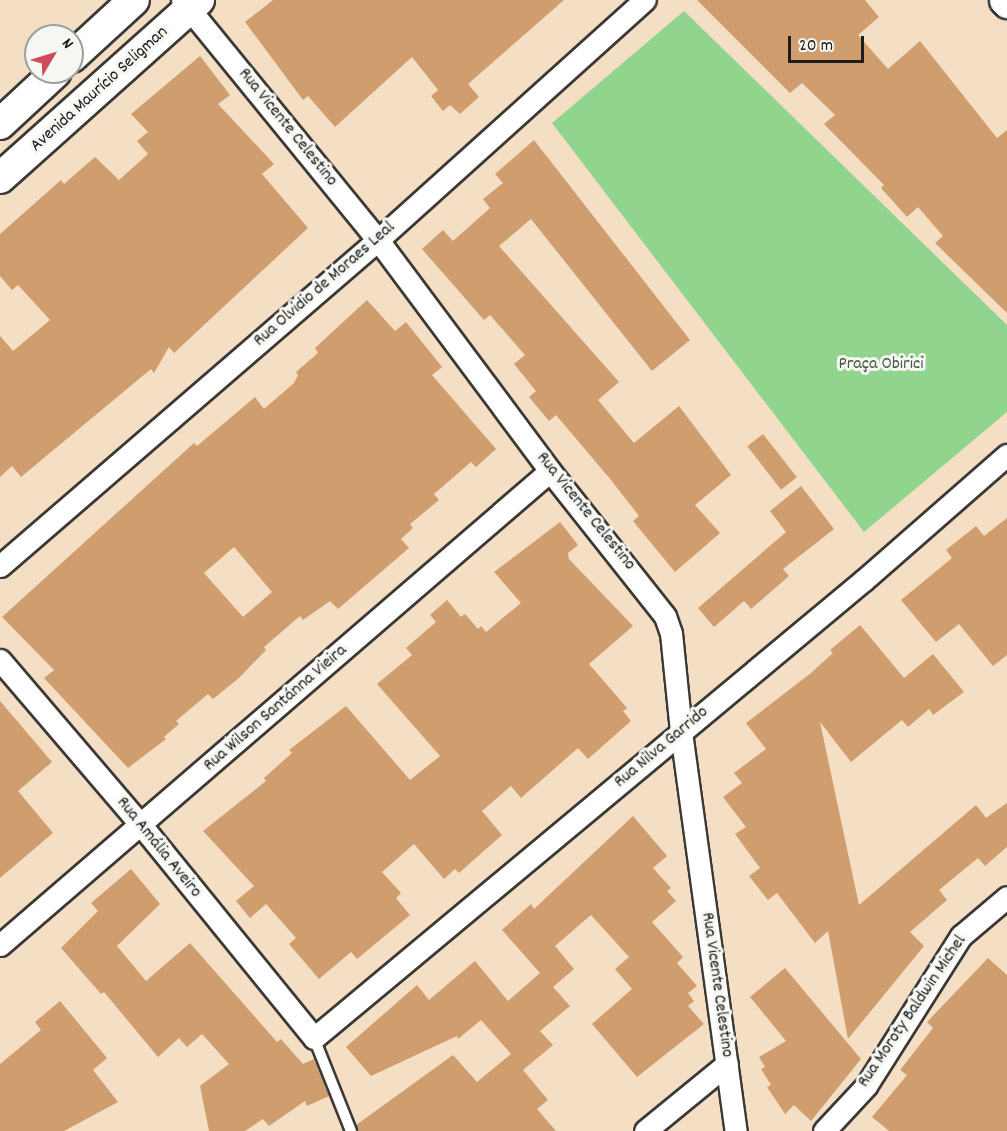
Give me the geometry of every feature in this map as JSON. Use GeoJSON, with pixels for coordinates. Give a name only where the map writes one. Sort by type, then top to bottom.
{"type":"FeatureCollection","features":[{"type":"Feature","properties":{"kind":"main road"},"geometry":{"type":"LineString","coordinates":[[84,46],[134,0]]}},
{"type":"Feature","properties":{"kind":"main road","name":"Avenida Maurício Seligman"},"geometry":{"type":"LineString","coordinates":[[0,178],[190,3]]}},
{"type":"Feature","properties":{"kind":"main road"},"geometry":{"type":"LineString","coordinates":[[0,124],[43,84]]}},
{"type":"Feature","properties":{"kind":"street","name":"Rua Olvidio de Moraes Leal"},"geometry":{"type":"LineString","coordinates":[[0,566],[378,240],[645,0]]}},
{"type":"Feature","properties":{"kind":"street"},"geometry":{"type":"LineString","coordinates":[[1003,0],[1007,4]]}},
{"type":"Feature","properties":{"kind":"street","name":"Rua Vicente Celestino"},"geometry":{"type":"LineString","coordinates":[[190,3],[378,240],[550,471],[665,616],[672,633],[681,732],[736,1131]]}},
{"type":"Feature","properties":{"kind":"street","name":"Rua Nilva Garrido"},"geometry":{"type":"LineString","coordinates":[[314,1038],[681,732],[1007,455]]}},
{"type":"Feature","properties":{"kind":"street","name":"Rua Wilson Santánna Vieira"},"geometry":{"type":"LineString","coordinates":[[0,945],[550,471]]}},
{"type":"Feature","properties":{"kind":"street","name":"Rua Amália Aveiro"},"geometry":{"type":"LineString","coordinates":[[0,660],[141,825],[314,1038]]}},
{"type":"Feature","properties":{"kind":"street","name":"Rua Moroty Baldwin Michel"},"geometry":{"type":"LineString","coordinates":[[824,1131],[866,1086],[961,936],[1007,897]]}},
{"type":"Feature","properties":{"kind":"street"},"geometry":{"type":"LineString","coordinates":[[645,1131],[727,1064]]}},
{"type":"Feature","properties":{"kind":"lane"},"geometry":{"type":"LineString","coordinates":[[314,1038],[351,1131]]}},
{"type":"Feature","properties":{"kind":"green space","name":"Praça Obirici"},"geometry":{"type":"Polygon","coordinates":[[[684,11],[1007,325],[1007,412],[864,532],[552,123],[684,11]]]}},
{"type":"Feature","properties":{"kind":"building"},"geometry":{"type":"Polygon","coordinates":[[[273,0],[564,0],[468,84],[479,97],[460,114],[450,105],[443,111],[431,96],[438,90],[412,57],[335,127],[308,96],[303,100],[245,22],[273,0]]]}},
{"type":"Feature","properties":{"kind":"building"},"geometry":{"type":"Polygon","coordinates":[[[697,0],[865,0],[879,17],[858,35],[888,69],[920,41],[997,138],[1007,130],[1007,313],[935,243],[943,236],[918,207],[907,217],[881,188],[884,185],[824,124],[835,115],[802,83],[790,93],[697,0]]]}},
{"type":"Feature","properties":{"kind":"building"},"geometry":{"type":"Polygon","coordinates":[[[200,56],[230,95],[218,104],[274,164],[262,174],[308,228],[174,353],[169,347],[154,373],[151,369],[21,477],[12,466],[0,477],[0,336],[13,351],[50,320],[18,285],[12,290],[0,276],[0,234],[61,180],[64,184],[95,157],[119,180],[148,154],[137,141],[148,132],[131,114],[200,56]]]}},
{"type":"Feature","properties":{"kind":"building"},"geometry":{"type":"Polygon","coordinates":[[[534,140],[690,340],[652,371],[531,219],[499,246],[619,382],[598,400],[634,443],[679,406],[731,475],[695,505],[720,533],[675,572],[633,521],[639,516],[611,480],[556,415],[549,421],[529,397],[536,391],[514,364],[525,355],[490,315],[484,320],[422,249],[443,230],[453,241],[490,208],[483,199],[503,183],[495,174],[534,140]]]}},
{"type":"Feature","properties":{"kind":"building"},"geometry":{"type":"Polygon","coordinates":[[[367,300],[395,331],[406,322],[442,367],[432,375],[496,449],[476,467],[471,462],[434,494],[439,500],[410,524],[413,528],[401,539],[409,548],[338,609],[330,601],[303,620],[300,616],[264,647],[266,650],[239,678],[213,699],[208,694],[176,721],[179,724],[164,737],[166,739],[128,768],[44,678],[54,670],[2,617],[194,443],[197,446],[255,397],[264,409],[294,383],[298,375],[296,372],[318,353],[315,348],[367,300]],[[234,547],[204,573],[243,617],[272,592],[234,547]]]}},
{"type":"Feature","properties":{"kind":"building"},"geometry":{"type":"Polygon","coordinates":[[[763,434],[797,477],[781,490],[747,446],[763,434]]]}},
{"type":"Feature","properties":{"kind":"building"},"geometry":{"type":"Polygon","coordinates":[[[801,486],[834,529],[783,569],[789,576],[751,609],[744,601],[714,627],[698,608],[786,532],[770,511],[801,486]]]}},
{"type":"Feature","properties":{"kind":"building"},"geometry":{"type":"Polygon","coordinates":[[[1007,518],[1007,655],[993,666],[959,624],[936,642],[901,600],[952,558],[946,550],[976,526],[984,536],[1007,518]]]}},
{"type":"Feature","properties":{"kind":"building"},"geometry":{"type":"Polygon","coordinates":[[[560,522],[578,545],[568,553],[569,559],[633,626],[589,664],[627,708],[623,711],[631,721],[588,759],[578,748],[521,798],[511,786],[482,811],[502,835],[459,873],[455,869],[444,879],[414,844],[382,872],[401,893],[396,898],[410,915],[357,959],[351,952],[319,979],[289,944],[296,938],[266,904],[250,918],[236,901],[254,886],[203,831],[266,781],[264,778],[292,753],[289,750],[346,706],[410,780],[440,756],[377,684],[412,655],[406,648],[436,622],[430,615],[447,600],[461,617],[465,614],[478,629],[481,626],[486,632],[521,603],[494,572],[560,522]]]}},
{"type":"Feature","properties":{"kind":"building"},"geometry":{"type":"Polygon","coordinates":[[[860,625],[904,678],[933,654],[964,692],[933,715],[929,709],[908,727],[902,720],[851,762],[820,722],[859,905],[976,805],[986,818],[1007,803],[1007,847],[985,866],[978,858],[939,890],[947,900],[910,932],[924,946],[848,1039],[828,931],[815,943],[777,893],[768,900],[749,876],[760,868],[735,834],[746,827],[723,797],[742,783],[734,773],[766,749],[746,723],[811,673],[833,653],[830,650],[860,625]]]}},
{"type":"Feature","properties":{"kind":"building"},"geometry":{"type":"Polygon","coordinates":[[[0,701],[52,762],[18,791],[53,833],[0,878],[0,701]]]}},
{"type":"Feature","properties":{"kind":"building"},"geometry":{"type":"Polygon","coordinates":[[[633,816],[667,856],[653,868],[671,888],[667,891],[676,901],[652,922],[683,957],[677,963],[697,986],[688,993],[694,1001],[688,1006],[704,1024],[637,1077],[592,1024],[632,989],[615,969],[629,957],[591,915],[555,946],[574,969],[553,987],[570,1006],[540,1031],[553,1045],[523,1070],[548,1100],[537,1109],[556,1131],[358,1131],[356,1125],[453,1055],[477,1082],[511,1054],[481,1020],[458,1039],[457,1036],[371,1076],[346,1047],[417,985],[429,1000],[475,961],[508,1001],[540,973],[502,930],[531,904],[534,909],[633,816]]]}},
{"type":"Feature","properties":{"kind":"building"},"geometry":{"type":"Polygon","coordinates":[[[131,869],[160,904],[117,946],[146,981],[190,943],[277,1042],[281,1039],[303,1064],[314,1059],[329,1096],[307,1106],[305,1101],[269,1126],[263,1119],[245,1131],[209,1131],[200,1086],[229,1064],[202,1034],[187,1047],[179,1038],[158,1057],[104,992],[101,994],[61,948],[98,911],[91,903],[131,869]]]}},
{"type":"Feature","properties":{"kind":"building"},"geometry":{"type":"Polygon","coordinates":[[[988,958],[1007,975],[1007,1131],[889,1131],[872,1117],[907,1075],[900,1070],[933,1028],[927,1022],[988,958]]]}},
{"type":"Feature","properties":{"kind":"building"},"geometry":{"type":"Polygon","coordinates":[[[785,968],[861,1059],[811,1121],[794,1105],[785,1114],[767,1087],[771,1085],[761,1069],[765,1067],[759,1057],[786,1041],[750,997],[785,968]]]}},
{"type":"Feature","properties":{"kind":"building"},"geometry":{"type":"Polygon","coordinates":[[[60,1001],[107,1058],[93,1070],[118,1102],[64,1131],[0,1131],[0,1064],[41,1030],[35,1022],[60,1001]]]}}]}
